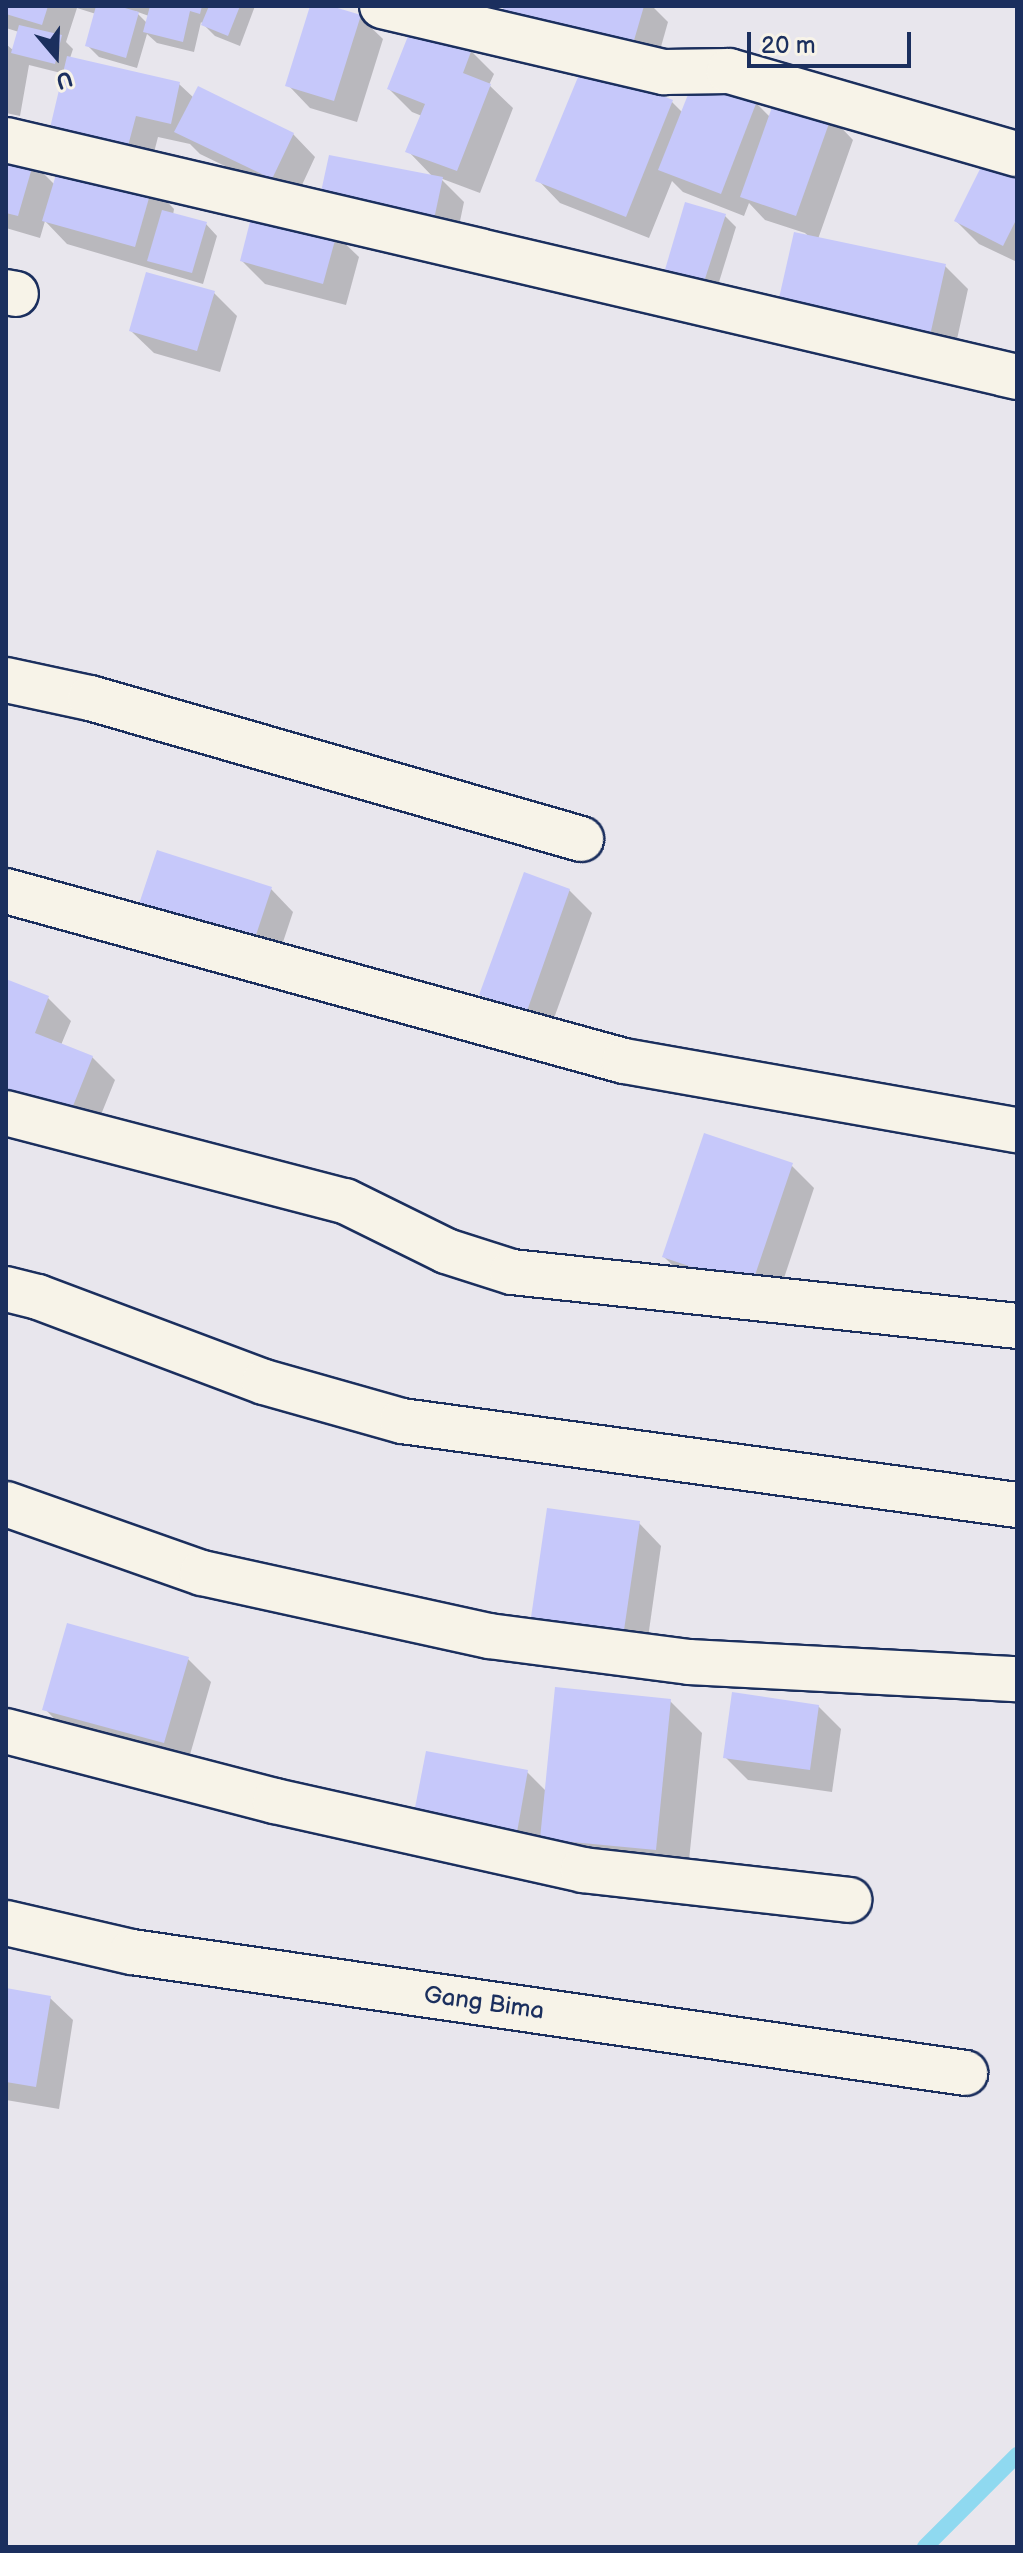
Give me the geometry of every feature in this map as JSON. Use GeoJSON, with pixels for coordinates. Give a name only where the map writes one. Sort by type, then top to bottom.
{"type":"FeatureCollection","features":[{"type":"Feature","properties":{"kind":"street"},"geometry":{"type":"LineString","coordinates":[[382,6],[664,72],[729,71],[1017,154]]}},
{"type":"Feature","properties":{"kind":"street"},"geometry":{"type":"LineString","coordinates":[[6,140],[1017,377]]}},
{"type":"Feature","properties":{"kind":"street"},"geometry":{"type":"LineString","coordinates":[[6,680],[105,702],[581,839]]}},
{"type":"Feature","properties":{"kind":"street"},"geometry":{"type":"LineString","coordinates":[[6,891],[624,1061],[1017,1130]]}},
{"type":"Feature","properties":{"kind":"street"},"geometry":{"type":"LineString","coordinates":[[6,1113],[345,1201],[446,1251],[512,1272],[1017,1326]]}},
{"type":"Feature","properties":{"kind":"street"},"geometry":{"type":"LineString","coordinates":[[6,1289],[38,1297],[264,1382],[402,1421],[1017,1505]]}},
{"type":"Feature","properties":{"kind":"street"},"geometry":{"type":"LineString","coordinates":[[6,1504],[202,1573],[489,1636],[689,1662],[1017,1679]]}},
{"type":"Feature","properties":{"kind":"street"},"geometry":{"type":"LineString","coordinates":[[6,1731],[275,1801],[583,1870],[849,1900]]}},
{"type":"Feature","properties":{"kind":"street","name":"Gang Bima"},"geometry":{"type":"LineString","coordinates":[[6,1923],[132,1952],[965,2073]]}},
{"type":"Feature","properties":{"kind":"building"},"geometry":{"type":"Polygon","coordinates":[[[6,6],[48,6],[42,25],[6,14],[6,6]]]}},
{"type":"Feature","properties":{"kind":"building"},"geometry":{"type":"Polygon","coordinates":[[[96,6],[118,6],[139,12],[126,58],[85,46],[96,6]]]}},
{"type":"Feature","properties":{"kind":"building"},"geometry":{"type":"Polygon","coordinates":[[[150,6],[202,6],[200,14],[190,11],[183,42],[143,32],[150,6]]]}},
{"type":"Feature","properties":{"kind":"building"},"geometry":{"type":"Polygon","coordinates":[[[209,6],[240,6],[228,36],[201,25],[209,6]]]}},
{"type":"Feature","properties":{"kind":"building"},"geometry":{"type":"Polygon","coordinates":[[[310,6],[331,6],[361,15],[334,101],[285,86],[310,6]]]}},
{"type":"Feature","properties":{"kind":"building"},"geometry":{"type":"Polygon","coordinates":[[[504,6],[644,6],[628,61],[498,24],[504,6]]]}},
{"type":"Feature","properties":{"kind":"building"},"geometry":{"type":"Polygon","coordinates":[[[19,25],[62,35],[55,64],[11,53],[19,25]]]}},
{"type":"Feature","properties":{"kind":"building"},"geometry":{"type":"Polygon","coordinates":[[[412,26],[472,49],[463,73],[491,84],[457,171],[405,152],[425,104],[387,89],[412,26]]]}},
{"type":"Feature","properties":{"kind":"building"},"geometry":{"type":"Polygon","coordinates":[[[67,56],[180,82],[171,124],[136,116],[128,146],[50,128],[67,56]]]}},
{"type":"Feature","properties":{"kind":"building"},"geometry":{"type":"Polygon","coordinates":[[[583,65],[673,100],[626,217],[535,181],[583,65]]]}},
{"type":"Feature","properties":{"kind":"building"},"geometry":{"type":"Polygon","coordinates":[[[695,77],[757,101],[721,194],[658,170],[695,77]]]}},
{"type":"Feature","properties":{"kind":"building"},"geometry":{"type":"Polygon","coordinates":[[[198,86],[294,133],[272,179],[174,132],[198,86]]]}},
{"type":"Feature","properties":{"kind":"building"},"geometry":{"type":"Polygon","coordinates":[[[776,96],[832,115],[796,216],[740,197],[776,96]]]}},
{"type":"Feature","properties":{"kind":"building"},"geometry":{"type":"Polygon","coordinates":[[[6,153],[34,161],[18,216],[6,213],[6,153]]]}},
{"type":"Feature","properties":{"kind":"building"},"geometry":{"type":"Polygon","coordinates":[[[329,155],[443,177],[433,224],[319,201],[329,155]]]}},
{"type":"Feature","properties":{"kind":"building"},"geometry":{"type":"Polygon","coordinates":[[[986,157],[1017,172],[1017,218],[1003,246],[954,221],[986,157]]]}},
{"type":"Feature","properties":{"kind":"building"},"geometry":{"type":"Polygon","coordinates":[[[61,158],[153,184],[135,247],[42,221],[61,158]]]}},
{"type":"Feature","properties":{"kind":"building"},"geometry":{"type":"Polygon","coordinates":[[[685,202],[726,214],[703,285],[664,273],[685,202]]]}},
{"type":"Feature","properties":{"kind":"building"},"geometry":{"type":"Polygon","coordinates":[[[162,210],[207,222],[192,273],[147,261],[162,210]]]}},
{"type":"Feature","properties":{"kind":"building"},"geometry":{"type":"Polygon","coordinates":[[[253,210],[337,233],[323,284],[240,261],[253,210]]]}},
{"type":"Feature","properties":{"kind":"building"},"geometry":{"type":"Polygon","coordinates":[[[794,232],[946,264],[929,340],[777,307],[794,232]]]}},
{"type":"Feature","properties":{"kind":"building"},"geometry":{"type":"Polygon","coordinates":[[[146,272],[215,291],[197,351],[129,331],[146,272]]]}},
{"type":"Feature","properties":{"kind":"building"},"geometry":{"type":"Polygon","coordinates":[[[157,850],[272,887],[249,956],[134,919],[157,850]]]}},
{"type":"Feature","properties":{"kind":"building"},"geometry":{"type":"Polygon","coordinates":[[[524,872],[570,889],[527,1011],[479,995],[524,872]]]}},
{"type":"Feature","properties":{"kind":"building"},"geometry":{"type":"Polygon","coordinates":[[[6,979],[49,996],[35,1033],[93,1056],[67,1121],[6,1096],[6,979]]]}},
{"type":"Feature","properties":{"kind":"building"},"geometry":{"type":"Polygon","coordinates":[[[704,1133],[793,1163],[751,1287],[662,1257],[704,1133]]]}},
{"type":"Feature","properties":{"kind":"building"},"geometry":{"type":"Polygon","coordinates":[[[547,1508],[640,1521],[622,1644],[529,1631],[547,1508]]]}},
{"type":"Feature","properties":{"kind":"building"},"geometry":{"type":"Polygon","coordinates":[[[67,1623],[189,1657],[164,1743],[42,1710],[67,1623]]]}},
{"type":"Feature","properties":{"kind":"building"},"geometry":{"type":"Polygon","coordinates":[[[555,1687],[671,1699],[656,1850],[540,1839],[555,1687]]]}},
{"type":"Feature","properties":{"kind":"building"},"geometry":{"type":"Polygon","coordinates":[[[732,1692],[819,1705],[810,1770],[723,1758],[732,1692]]]}},
{"type":"Feature","properties":{"kind":"building"},"geometry":{"type":"Polygon","coordinates":[[[426,1751],[528,1770],[516,1838],[413,1818],[426,1751]]]}},
{"type":"Feature","properties":{"kind":"building"},"geometry":{"type":"Polygon","coordinates":[[[6,1988],[51,1996],[36,2087],[6,2082],[6,1988]]]}},
{"type":"Feature","properties":{"kind":"waterway"},"geometry":{"type":"LineString","coordinates":[[925,2547],[1017,2455]]}}]}
